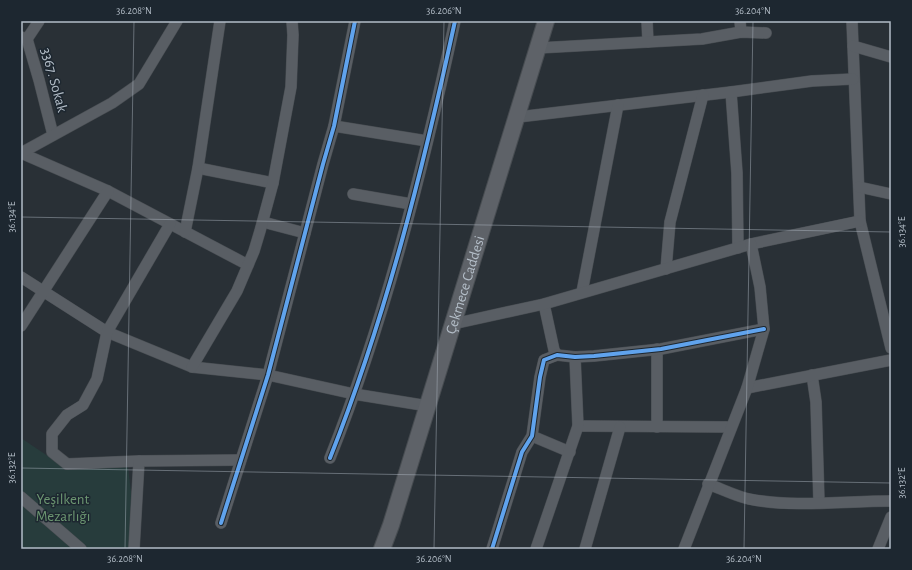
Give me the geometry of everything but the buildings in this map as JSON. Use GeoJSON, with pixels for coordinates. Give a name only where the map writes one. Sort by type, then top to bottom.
{"type":"FeatureCollection","features":[{"type":"Feature","properties":{"kind":"main road","name":"Çekmece Caddesi"},"geometry":{"type":"LineString","coordinates":[[382,549],[391,525],[428,406],[546,21]]}},
{"type":"Feature","properties":{"kind":"street"},"geometry":{"type":"LineString","coordinates":[[24,38],[40,21]]}},
{"type":"Feature","properties":{"kind":"street"},"geometry":{"type":"LineString","coordinates":[[21,153],[112,103],[139,84],[177,21]]}},
{"type":"Feature","properties":{"kind":"street"},"geometry":{"type":"LineString","coordinates":[[185,232],[198,168],[220,21]]}},
{"type":"Feature","properties":{"kind":"street"},"geometry":{"type":"LineString","coordinates":[[192,367],[237,291],[254,251],[263,222],[274,183],[291,87],[293,35],[292,21]]}},
{"type":"Feature","properties":{"kind":"street"},"geometry":{"type":"LineString","coordinates":[[221,523],[268,375],[334,126],[355,21]]}},
{"type":"Feature","properties":{"kind":"street"},"geometry":{"type":"LineString","coordinates":[[330,458],[354,394],[382,310],[440,92],[455,21]]}},
{"type":"Feature","properties":{"kind":"street"},"geometry":{"type":"LineString","coordinates":[[647,21],[648,42]]}},
{"type":"Feature","properties":{"kind":"street"},"geometry":{"type":"LineString","coordinates":[[852,21],[853,79],[860,221],[891,348]]}},
{"type":"Feature","properties":{"kind":"street"},"geometry":{"type":"LineString","coordinates":[[538,48],[702,39],[740,26],[766,33]]}},
{"type":"Feature","properties":{"kind":"street","name":"3367. Sokak"},"geometry":{"type":"LineString","coordinates":[[24,38],[39,80],[53,135]]}},
{"type":"Feature","properties":{"kind":"street"},"geometry":{"type":"LineString","coordinates":[[853,46],[891,57]]}},
{"type":"Feature","properties":{"kind":"street"},"geometry":{"type":"LineString","coordinates":[[518,116],[731,92],[812,81],[853,79]]}},
{"type":"Feature","properties":{"kind":"street"},"geometry":{"type":"LineString","coordinates":[[731,92],[737,173],[738,248]]}},
{"type":"Feature","properties":{"kind":"street"},"geometry":{"type":"LineString","coordinates":[[666,269],[670,222],[703,95]]}},
{"type":"Feature","properties":{"kind":"street"},"geometry":{"type":"LineString","coordinates":[[582,292],[618,105]]}},
{"type":"Feature","properties":{"kind":"street"},"geometry":{"type":"LineString","coordinates":[[334,126],[427,140]]}},
{"type":"Feature","properties":{"kind":"street"},"geometry":{"type":"LineString","coordinates":[[21,153],[108,191],[248,265]]}},
{"type":"Feature","properties":{"kind":"street"},"geometry":{"type":"LineString","coordinates":[[198,168],[274,183]]}},
{"type":"Feature","properties":{"kind":"street"},"geometry":{"type":"LineString","coordinates":[[859,187],[891,194]]}},
{"type":"Feature","properties":{"kind":"street"},"geometry":{"type":"LineString","coordinates":[[21,326],[108,191]]}},
{"type":"Feature","properties":{"kind":"street"},"geometry":{"type":"LineString","coordinates":[[353,194],[411,204]]}},
{"type":"Feature","properties":{"kind":"street"},"geometry":{"type":"LineString","coordinates":[[453,324],[544,304],[751,244],[860,221]]}},
{"type":"Feature","properties":{"kind":"street"},"geometry":{"type":"LineString","coordinates":[[263,222],[305,233]]}},
{"type":"Feature","properties":{"kind":"street"},"geometry":{"type":"LineString","coordinates":[[170,224],[107,332],[97,379],[83,406],[67,415],[52,434],[52,452],[67,464],[139,461],[240,460]]}},
{"type":"Feature","properties":{"kind":"street"},"geometry":{"type":"LineString","coordinates":[[684,549],[746,388],[764,329],[760,287],[751,244]]}},
{"type":"Feature","properties":{"kind":"street"},"geometry":{"type":"LineString","coordinates":[[21,277],[107,332],[192,367],[268,375],[354,394],[428,406]]}},
{"type":"Feature","properties":{"kind":"street"},"geometry":{"type":"LineString","coordinates":[[544,304],[554,350],[557,355]]}},
{"type":"Feature","properties":{"kind":"street"},"geometry":{"type":"LineString","coordinates":[[492,549],[522,452],[532,436],[540,377],[544,360],[557,355],[575,357],[594,356],[657,349],[764,329]]}},
{"type":"Feature","properties":{"kind":"street"},"geometry":{"type":"LineString","coordinates":[[657,349],[657,426]]}},
{"type":"Feature","properties":{"kind":"street"},"geometry":{"type":"LineString","coordinates":[[536,549],[578,426],[575,357]]}},
{"type":"Feature","properties":{"kind":"street"},"geometry":{"type":"LineString","coordinates":[[746,388],[891,360]]}},
{"type":"Feature","properties":{"kind":"street"},"geometry":{"type":"LineString","coordinates":[[812,375],[816,402],[819,503]]}},
{"type":"Feature","properties":{"kind":"street"},"geometry":{"type":"LineString","coordinates":[[578,426],[731,427]]}},
{"type":"Feature","properties":{"kind":"street"},"geometry":{"type":"LineString","coordinates":[[585,549],[620,427]]}},
{"type":"Feature","properties":{"kind":"street"},"geometry":{"type":"LineString","coordinates":[[532,436],[570,452]]}},
{"type":"Feature","properties":{"kind":"street"},"geometry":{"type":"LineString","coordinates":[[134,549],[139,461]]}},
{"type":"Feature","properties":{"kind":"street"},"geometry":{"type":"LineString","coordinates":[[708,484],[747,498],[762,501],[819,503],[891,501]]}},
{"type":"Feature","properties":{"kind":"street"},"geometry":{"type":"LineString","coordinates":[[21,497],[81,549]]}},
{"type":"Feature","properties":{"kind":"street"},"geometry":{"type":"LineString","coordinates":[[878,549],[891,517]]}},
{"type":"Feature","properties":{"kind":"green space","name":"Yeşilkent Mezarlığı"},"geometry":{"type":"Polygon","coordinates":[[[21,438],[64,467],[128,467],[131,492],[130,549],[21,549],[21,438]]]}},
{"type":"Feature","properties":{"kind":"cycle path"},"geometry":{"type":"LineString","coordinates":[[221,523],[268,375],[334,126],[355,21]]}},
{"type":"Feature","properties":{"kind":"cycle path"},"geometry":{"type":"LineString","coordinates":[[330,458],[369,351],[402,242],[430,132],[455,21]]}},
{"type":"Feature","properties":{"kind":"cycle path"},"geometry":{"type":"LineString","coordinates":[[492,549],[522,452],[532,436],[540,377],[544,360],[557,355],[575,357],[594,356],[661,349],[764,329]]}}]}
